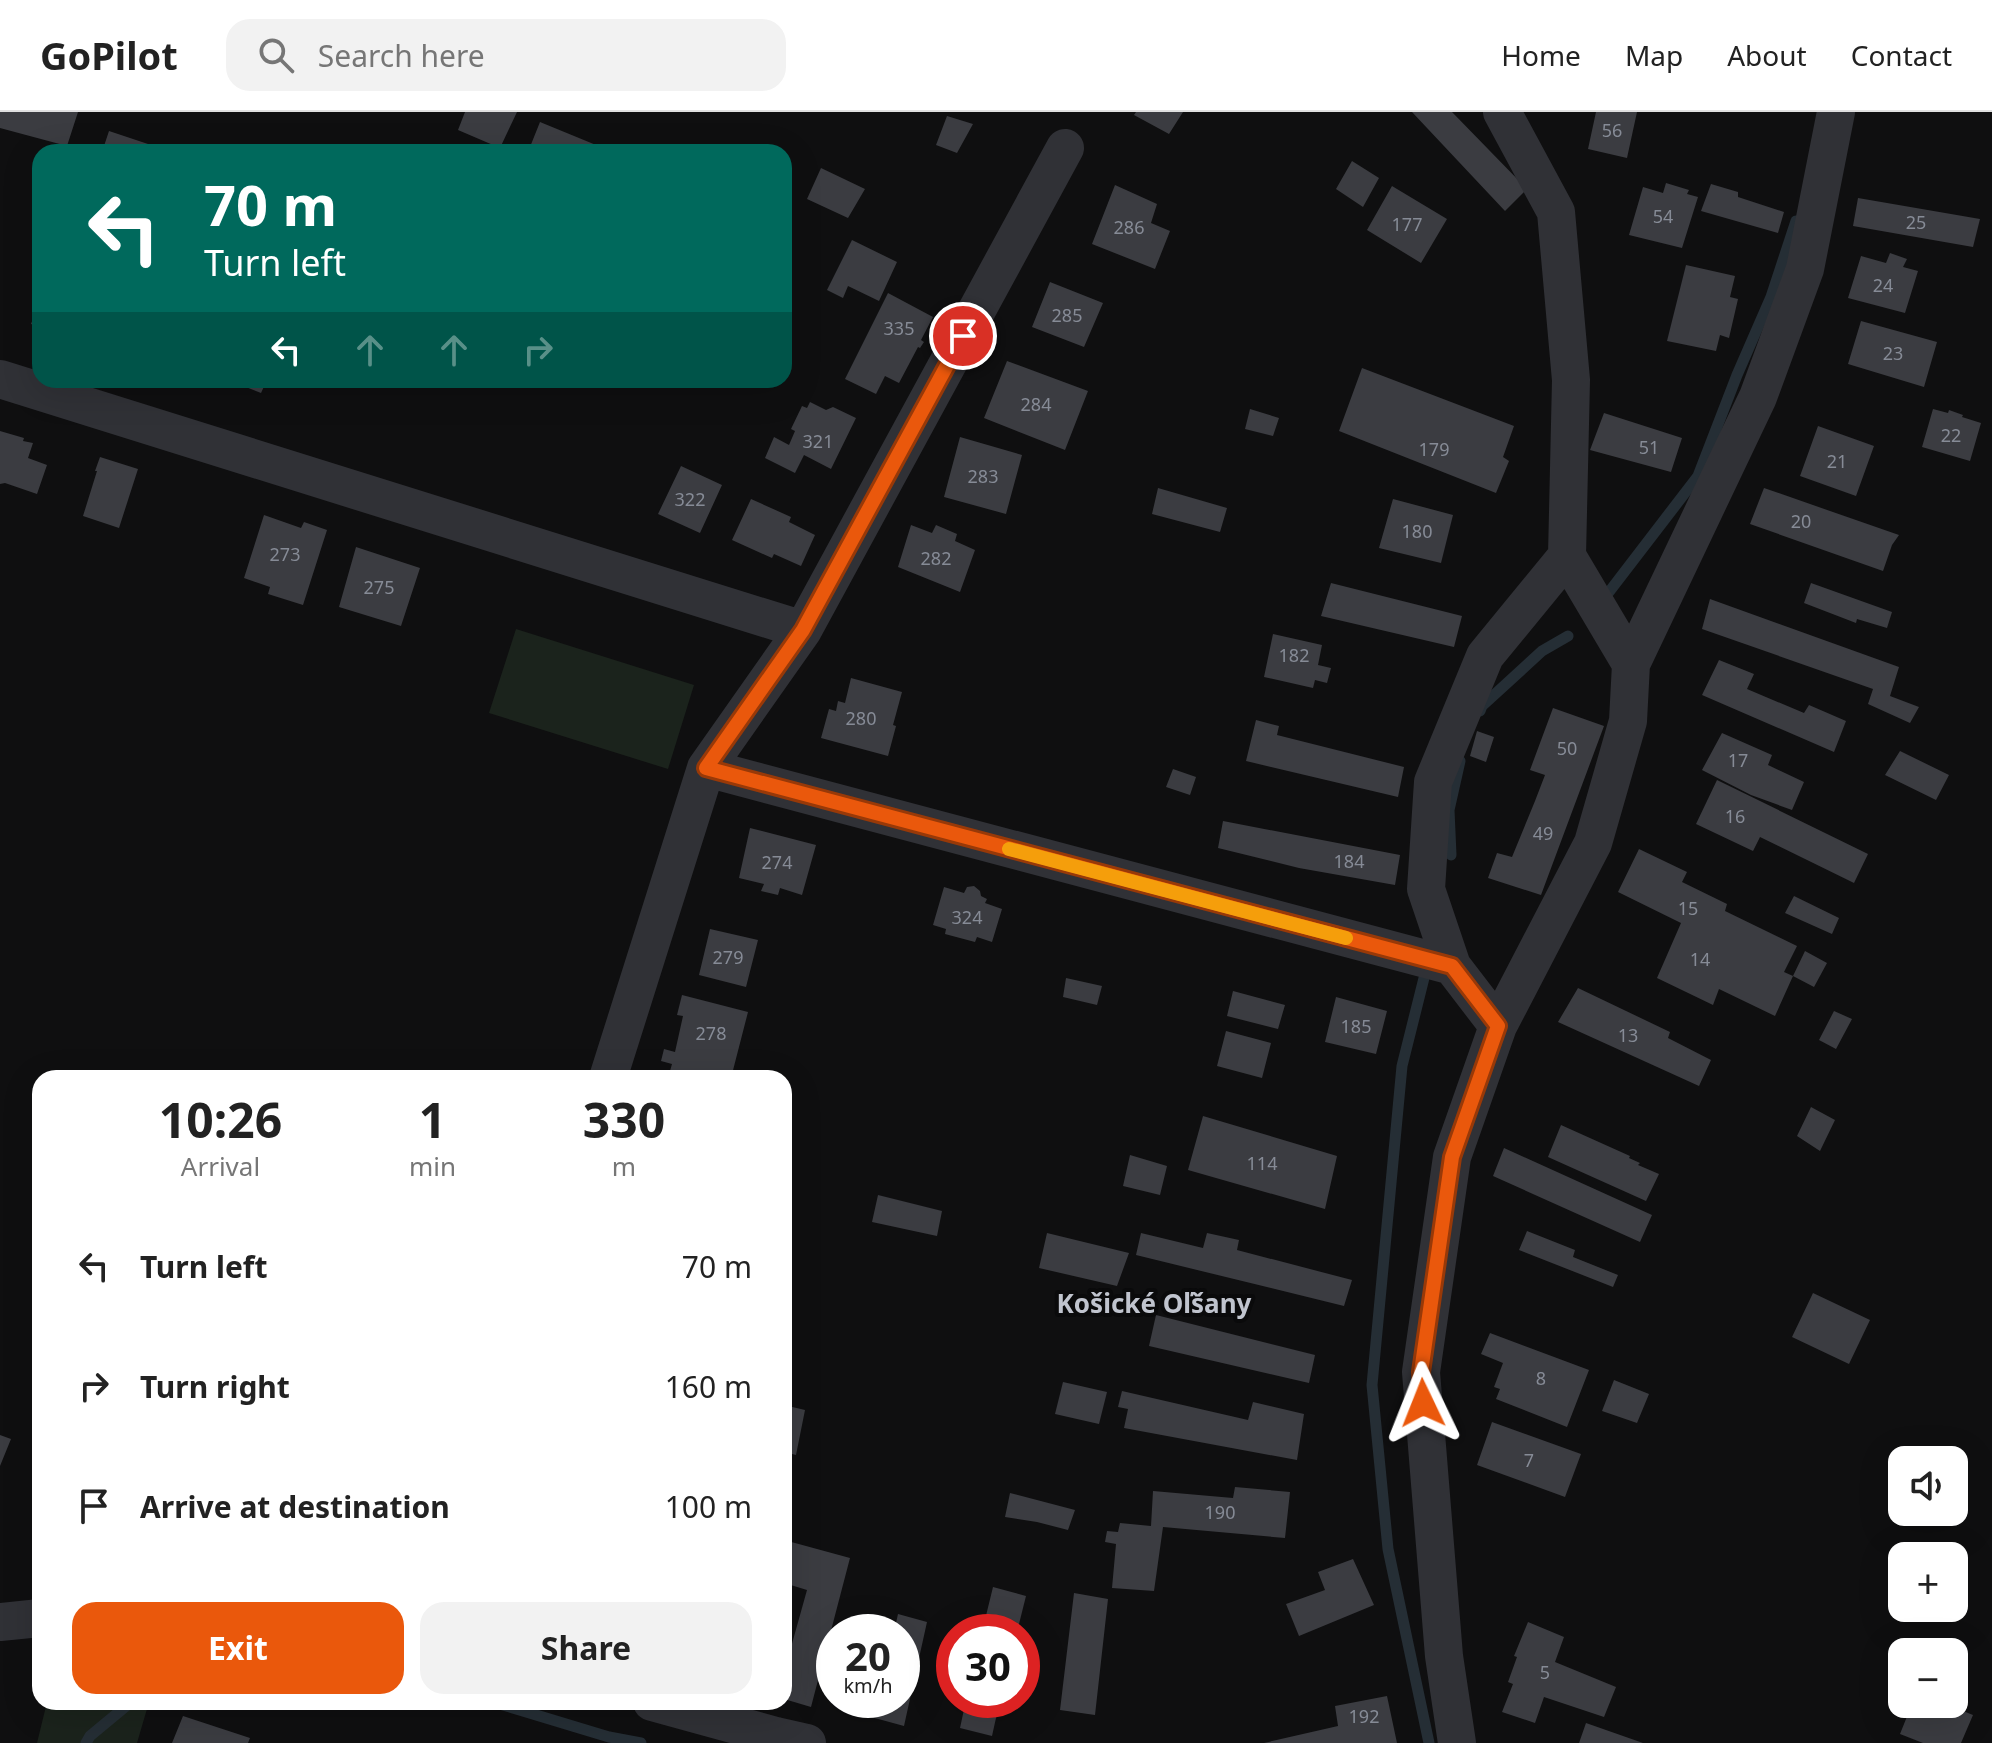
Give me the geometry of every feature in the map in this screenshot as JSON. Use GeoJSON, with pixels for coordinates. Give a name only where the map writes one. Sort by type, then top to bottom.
{"type":"FeatureCollection","features":[{"type":"Feature","properties":{"kind":"street"},"geometry":{"type":"LineString","coordinates":[[1502,112],[1556,212],[1571,380],[1567,556],[1631,664]]}},
{"type":"Feature","properties":{"kind":"street"},"geometry":{"type":"LineString","coordinates":[[1457,1743],[1444,1656],[1421,1372],[1452,1157],[1498,1026],[1593,843],[1628,721],[1631,664],[1758,397],[1805,269],[1836,112]]}},
{"type":"Feature","properties":{"kind":"street"},"geometry":{"type":"LineString","coordinates":[[611,1070],[706,768],[803,630],[1065,148]]}},
{"type":"Feature","properties":{"kind":"street"},"geometry":{"type":"LineString","coordinates":[[0,379],[803,630]]}},
{"type":"Feature","properties":{"kind":"street"},"geometry":{"type":"LineString","coordinates":[[1498,1026],[1452,966],[1426,889],[1433,782],[1485,656],[1567,556]]}},
{"type":"Feature","properties":{"kind":"street"},"geometry":{"type":"LineString","coordinates":[[706,768],[1452,966]]}},
{"type":"Feature","properties":{"kind":"street"},"geometry":{"type":"LineString","coordinates":[[0,1622],[32,1619]]}},
{"type":"Feature","properties":{"kind":"street"},"geometry":{"type":"LineString","coordinates":[[681,1710],[807,1743]]}},
{"type":"Feature","properties":{"kind":"shaded area"},"geometry":{"type":"Polygon","coordinates":[[[516,629],[694,685],[668,769],[489,713],[516,629]]]}},
{"type":"Feature","properties":{"kind":"shaded area"},"geometry":{"type":"Polygon","coordinates":[[[45,1710],[147,1710],[137,1743],[37,1743],[45,1710]]]}},
{"type":"Feature","properties":{"kind":"building"},"geometry":{"type":"Polygon","coordinates":[[[0,112],[78,112],[68,144],[0,128],[0,112]]]}},
{"type":"Feature","properties":{"kind":"building"},"geometry":{"type":"Polygon","coordinates":[[[465,112],[517,112],[502,144],[491,144],[458,130],[465,112]]]}},
{"type":"Feature","properties":{"kind":"building"},"geometry":{"type":"Polygon","coordinates":[[[1136,112],[1183,112],[1169,134],[1134,115],[1136,112]]]}},
{"type":"Feature","properties":{"kind":"building"},"geometry":{"type":"Polygon","coordinates":[[[1412,112],[1452,112],[1527,189],[1505,211],[1412,112]]]}},
{"type":"Feature","properties":{"kind":"building"},"geometry":{"type":"Polygon","coordinates":[[[1596,112],[1637,112],[1627,158],[1588,149],[1596,112]]]}},
{"type":"Feature","properties":{"kind":"building"},"geometry":{"type":"Polygon","coordinates":[[[947,116],[973,124],[957,153],[936,145],[947,116]]]}},
{"type":"Feature","properties":{"kind":"building"},"geometry":{"type":"Polygon","coordinates":[[[540,122],[594,144],[531,144],[540,122]]]}},
{"type":"Feature","properties":{"kind":"building"},"geometry":{"type":"Polygon","coordinates":[[[109,131],[148,144],[105,144],[109,131]]]}},
{"type":"Feature","properties":{"kind":"building"},"geometry":{"type":"Polygon","coordinates":[[[1352,161],[1379,178],[1363,207],[1336,189],[1352,161]]]}},
{"type":"Feature","properties":{"kind":"building"},"geometry":{"type":"Polygon","coordinates":[[[821,168],[865,189],[848,218],[807,199],[821,168]]]}},
{"type":"Feature","properties":{"kind":"building"},"geometry":{"type":"Polygon","coordinates":[[[1666,183],[1689,190],[1687,194],[1698,197],[1682,248],[1629,235],[1643,187],[1663,193],[1666,183]]]}},
{"type":"Feature","properties":{"kind":"building"},"geometry":{"type":"Polygon","coordinates":[[[1711,184],[1738,192],[1738,197],[1784,212],[1778,233],[1701,211],[1711,184]]]}},
{"type":"Feature","properties":{"kind":"building"},"geometry":{"type":"Polygon","coordinates":[[[1115,185],[1157,204],[1151,223],[1170,231],[1155,269],[1092,244],[1115,185]]]}},
{"type":"Feature","properties":{"kind":"building"},"geometry":{"type":"Polygon","coordinates":[[[1392,186],[1447,219],[1421,263],[1367,230],[1392,186]]]}},
{"type":"Feature","properties":{"kind":"building"},"geometry":{"type":"Polygon","coordinates":[[[1858,198],[1980,219],[1973,247],[1853,226],[1858,198]]]}},
{"type":"Feature","properties":{"kind":"building"},"geometry":{"type":"Polygon","coordinates":[[[852,240],[897,262],[879,301],[848,286],[843,298],[827,290],[852,240]]]}},
{"type":"Feature","properties":{"kind":"building"},"geometry":{"type":"Polygon","coordinates":[[[1890,253],[1907,259],[1903,267],[1918,271],[1905,313],[1848,298],[1861,256],[1886,263],[1890,253]]]}},
{"type":"Feature","properties":{"kind":"building"},"geometry":{"type":"Polygon","coordinates":[[[1686,265],[1735,276],[1730,297],[1738,299],[1729,338],[1720,335],[1716,351],[1667,341],[1686,265]]]}},
{"type":"Feature","properties":{"kind":"building"},"geometry":{"type":"Polygon","coordinates":[[[1050,282],[1103,303],[1084,347],[1032,327],[1050,282]]]}},
{"type":"Feature","properties":{"kind":"building"},"geometry":{"type":"Polygon","coordinates":[[[888,293],[933,317],[921,340],[924,342],[918,347],[899,383],[885,376],[876,394],[845,379],[888,293]]]}},
{"type":"Feature","properties":{"kind":"building"},"geometry":{"type":"Polygon","coordinates":[[[1861,321],[1937,342],[1924,387],[1848,364],[1861,321]]]}},
{"type":"Feature","properties":{"kind":"building"},"geometry":{"type":"Polygon","coordinates":[[[1007,361],[1088,391],[1065,450],[984,418],[1007,361]]]}},
{"type":"Feature","properties":{"kind":"building"},"geometry":{"type":"Polygon","coordinates":[[[1362,368],[1514,426],[1503,457],[1509,461],[1496,493],[1339,431],[1362,368]]]}},
{"type":"Feature","properties":{"kind":"building"},"geometry":{"type":"Polygon","coordinates":[[[810,402],[826,410],[833,407],[856,418],[831,469],[804,455],[795,473],[765,458],[774,437],[789,445],[795,431],[791,429],[802,406],[807,408],[810,402]]]}},
{"type":"Feature","properties":{"kind":"building"},"geometry":{"type":"Polygon","coordinates":[[[1250,409],[1279,418],[1273,436],[1245,429],[1250,409]]]}},
{"type":"Feature","properties":{"kind":"building"},"geometry":{"type":"Polygon","coordinates":[[[1933,409],[1948,413],[1949,410],[1981,423],[1970,461],[1922,447],[1933,409]]]}},
{"type":"Feature","properties":{"kind":"building"},"geometry":{"type":"Polygon","coordinates":[[[1604,413],[1682,438],[1671,472],[1590,450],[1604,413]]]}},
{"type":"Feature","properties":{"kind":"building"},"geometry":{"type":"Polygon","coordinates":[[[1818,426],[1874,446],[1856,496],[1800,476],[1818,426]]]}},
{"type":"Feature","properties":{"kind":"building"},"geometry":{"type":"Polygon","coordinates":[[[0,431],[33,443],[28,458],[47,465],[37,494],[0,484],[0,431]]]}},
{"type":"Feature","properties":{"kind":"building"},"geometry":{"type":"Polygon","coordinates":[[[960,437],[1022,455],[1006,514],[944,497],[960,437]]]}},
{"type":"Feature","properties":{"kind":"building"},"geometry":{"type":"Polygon","coordinates":[[[100,457],[138,469],[119,528],[83,516],[100,457]]]}},
{"type":"Feature","properties":{"kind":"building"},"geometry":{"type":"Polygon","coordinates":[[[681,466],[722,485],[700,533],[658,514],[681,466]]]}},
{"type":"Feature","properties":{"kind":"building"},"geometry":{"type":"Polygon","coordinates":[[[1158,488],[1227,508],[1220,532],[1152,514],[1158,488]]]}},
{"type":"Feature","properties":{"kind":"building"},"geometry":{"type":"Polygon","coordinates":[[[1764,488],[1899,535],[1883,571],[1750,524],[1764,488]]]}},
{"type":"Feature","properties":{"kind":"building"},"geometry":{"type":"Polygon","coordinates":[[[751,499],[791,517],[789,522],[815,535],[801,566],[774,554],[772,558],[732,540],[751,499]]]}},
{"type":"Feature","properties":{"kind":"building"},"geometry":{"type":"Polygon","coordinates":[[[1393,499],[1453,515],[1441,563],[1379,548],[1393,499]]]}},
{"type":"Feature","properties":{"kind":"building"},"geometry":{"type":"Polygon","coordinates":[[[264,515],[301,528],[304,522],[327,530],[303,605],[268,594],[270,587],[244,578],[264,515]]]}},
{"type":"Feature","properties":{"kind":"building"},"geometry":{"type":"Polygon","coordinates":[[[911,525],[932,533],[936,525],[957,534],[955,541],[975,550],[960,592],[898,567],[911,525]]]}},
{"type":"Feature","properties":{"kind":"building"},"geometry":{"type":"Polygon","coordinates":[[[356,547],[420,568],[401,626],[339,607],[356,547]]]}},
{"type":"Feature","properties":{"kind":"building"},"geometry":{"type":"Polygon","coordinates":[[[1331,583],[1462,616],[1454,647],[1321,616],[1331,583]]]}},
{"type":"Feature","properties":{"kind":"building"},"geometry":{"type":"Polygon","coordinates":[[[1811,583],[1892,612],[1887,628],[1857,619],[1856,623],[1804,603],[1811,583]]]}},
{"type":"Feature","properties":{"kind":"building"},"geometry":{"type":"Polygon","coordinates":[[[1710,599],[1899,667],[1890,696],[1919,707],[1910,723],[1868,704],[1873,689],[1702,629],[1710,599]]]}},
{"type":"Feature","properties":{"kind":"building"},"geometry":{"type":"Polygon","coordinates":[[[1273,634],[1322,645],[1318,665],[1331,668],[1327,683],[1315,680],[1313,688],[1264,677],[1273,634]]]}},
{"type":"Feature","properties":{"kind":"building"},"geometry":{"type":"Polygon","coordinates":[[[1719,660],[1754,674],[1747,689],[1804,713],[1809,705],[1846,721],[1834,752],[1702,695],[1719,660]]]}},
{"type":"Feature","properties":{"kind":"building"},"geometry":{"type":"Polygon","coordinates":[[[851,678],[902,692],[888,756],[821,738],[829,709],[836,711],[838,701],[845,703],[851,678]]]}},
{"type":"Feature","properties":{"kind":"building"},"geometry":{"type":"Polygon","coordinates":[[[1553,708],[1604,726],[1541,895],[1488,878],[1497,853],[1512,857],[1545,775],[1530,770],[1553,708]]]}},
{"type":"Feature","properties":{"kind":"building"},"geometry":{"type":"Polygon","coordinates":[[[1256,720],[1279,726],[1277,735],[1404,767],[1398,797],[1246,761],[1256,720]]]}},
{"type":"Feature","properties":{"kind":"building"},"geometry":{"type":"Polygon","coordinates":[[[1477,731],[1494,737],[1486,762],[1470,756],[1477,731]]]}},
{"type":"Feature","properties":{"kind":"building"},"geometry":{"type":"Polygon","coordinates":[[[1722,733],[1772,755],[1768,765],[1804,782],[1792,810],[1751,795],[1702,770],[1722,733]]]}},
{"type":"Feature","properties":{"kind":"building"},"geometry":{"type":"Polygon","coordinates":[[[1900,751],[1949,775],[1936,800],[1885,775],[1900,751]]]}},
{"type":"Feature","properties":{"kind":"building"},"geometry":{"type":"Polygon","coordinates":[[[1173,769],[1196,777],[1190,795],[1166,787],[1173,769]]]}},
{"type":"Feature","properties":{"kind":"building"},"geometry":{"type":"Polygon","coordinates":[[[1717,780],[1868,854],[1854,883],[1760,837],[1753,851],[1696,824],[1717,780]]]}},
{"type":"Feature","properties":{"kind":"building"},"geometry":{"type":"Polygon","coordinates":[[[1223,821],[1400,855],[1395,885],[1299,868],[1218,848],[1223,821]]]}},
{"type":"Feature","properties":{"kind":"building"},"geometry":{"type":"Polygon","coordinates":[[[750,828],[816,845],[802,895],[780,888],[778,895],[761,891],[764,884],[739,878],[750,828]]]}},
{"type":"Feature","properties":{"kind":"building"},"geometry":{"type":"Polygon","coordinates":[[[1639,849],[1687,872],[1682,882],[1727,904],[1725,911],[1797,946],[1784,972],[1793,976],[1775,1016],[1719,989],[1713,1005],[1657,978],[1681,923],[1618,892],[1639,849]]]}},
{"type":"Feature","properties":{"kind":"building"},"geometry":{"type":"Polygon","coordinates":[[[974,886],[987,899],[985,903],[1002,909],[992,942],[977,937],[975,942],[945,934],[946,929],[933,925],[944,887],[964,893],[967,887],[974,886]]]}},
{"type":"Feature","properties":{"kind":"building"},"geometry":{"type":"Polygon","coordinates":[[[1794,896],[1839,918],[1832,934],[1785,913],[1794,896]]]}},
{"type":"Feature","properties":{"kind":"building"},"geometry":{"type":"Polygon","coordinates":[[[710,929],[758,940],[746,987],[699,975],[710,929]]]}},
{"type":"Feature","properties":{"kind":"building"},"geometry":{"type":"Polygon","coordinates":[[[1805,951],[1827,963],[1814,987],[1793,976],[1805,951]]]}},
{"type":"Feature","properties":{"kind":"building"},"geometry":{"type":"Polygon","coordinates":[[[1066,978],[1102,986],[1097,1005],[1063,997],[1066,978]]]}},
{"type":"Feature","properties":{"kind":"building"},"geometry":{"type":"Polygon","coordinates":[[[1578,988],[1670,1032],[1668,1038],[1711,1060],[1699,1086],[1558,1022],[1578,988]]]}},
{"type":"Feature","properties":{"kind":"building"},"geometry":{"type":"Polygon","coordinates":[[[1233,991],[1285,1005],[1278,1029],[1227,1016],[1233,991]]]}},
{"type":"Feature","properties":{"kind":"building"},"geometry":{"type":"Polygon","coordinates":[[[682,995],[748,1012],[733,1070],[670,1070],[672,1064],[661,1061],[664,1049],[675,1052],[683,1016],[677,1015],[682,995]]]}},
{"type":"Feature","properties":{"kind":"building"},"geometry":{"type":"Polygon","coordinates":[[[1336,997],[1387,1011],[1376,1054],[1325,1042],[1336,997]]]}},
{"type":"Feature","properties":{"kind":"building"},"geometry":{"type":"Polygon","coordinates":[[[1834,1011],[1852,1019],[1836,1049],[1819,1040],[1834,1011]]]}},
{"type":"Feature","properties":{"kind":"building"},"geometry":{"type":"Polygon","coordinates":[[[1226,1031],[1271,1043],[1262,1078],[1217,1066],[1226,1031]]]}},
{"type":"Feature","properties":{"kind":"building"},"geometry":{"type":"Polygon","coordinates":[[[1811,1107],[1835,1120],[1820,1151],[1797,1136],[1811,1107]]]}},
{"type":"Feature","properties":{"kind":"building"},"geometry":{"type":"Polygon","coordinates":[[[1203,1116],[1337,1156],[1325,1209],[1188,1170],[1203,1116]]]}},
{"type":"Feature","properties":{"kind":"building"},"geometry":{"type":"Polygon","coordinates":[[[1561,1125],[1630,1156],[1640,1163],[1638,1165],[1659,1174],[1646,1201],[1548,1157],[1561,1125]]]}},
{"type":"Feature","properties":{"kind":"building"},"geometry":{"type":"Polygon","coordinates":[[[1504,1148],[1652,1215],[1640,1242],[1493,1176],[1504,1148]]]}},
{"type":"Feature","properties":{"kind":"building"},"geometry":{"type":"Polygon","coordinates":[[[1130,1155],[1167,1166],[1160,1195],[1123,1186],[1130,1155]]]}},
{"type":"Feature","properties":{"kind":"building"},"geometry":{"type":"Polygon","coordinates":[[[878,1195],[942,1211],[937,1236],[872,1222],[878,1195]]]}},
{"type":"Feature","properties":{"kind":"building"},"geometry":{"type":"Polygon","coordinates":[[[1527,1231],[1575,1250],[1573,1257],[1618,1275],[1613,1287],[1519,1250],[1527,1231]]]}},
{"type":"Feature","properties":{"kind":"building"},"geometry":{"type":"Polygon","coordinates":[[[1047,1233],[1129,1253],[1117,1286],[1039,1268],[1047,1233]]]}},
{"type":"Feature","properties":{"kind":"building"},"geometry":{"type":"Polygon","coordinates":[[[1141,1233],[1203,1248],[1207,1233],[1239,1240],[1237,1250],[1352,1280],[1344,1306],[1136,1255],[1141,1233]]]}},
{"type":"Feature","properties":{"kind":"building"},"geometry":{"type":"Polygon","coordinates":[[[1813,1293],[1870,1320],[1849,1364],[1792,1337],[1813,1293]]]}},
{"type":"Feature","properties":{"kind":"building"},"geometry":{"type":"Polygon","coordinates":[[[1156,1315],[1315,1355],[1309,1383],[1149,1346],[1156,1315]]]}},
{"type":"Feature","properties":{"kind":"building"},"geometry":{"type":"Polygon","coordinates":[[[1490,1333],[1589,1370],[1567,1427],[1496,1399],[1500,1389],[1494,1387],[1503,1363],[1481,1354],[1490,1333]]]}},
{"type":"Feature","properties":{"kind":"building"},"geometry":{"type":"Polygon","coordinates":[[[1614,1380],[1649,1394],[1637,1423],[1602,1411],[1614,1380]]]}},
{"type":"Feature","properties":{"kind":"building"},"geometry":{"type":"Polygon","coordinates":[[[1063,1382],[1107,1392],[1099,1424],[1055,1414],[1063,1382]]]}},
{"type":"Feature","properties":{"kind":"building"},"geometry":{"type":"Polygon","coordinates":[[[1122,1391],[1248,1420],[1253,1402],[1304,1414],[1297,1460],[1124,1428],[1128,1409],[1118,1407],[1122,1391]]]}},
{"type":"Feature","properties":{"kind":"building"},"geometry":{"type":"Polygon","coordinates":[[[792,1407],[805,1410],[796,1455],[792,1454],[792,1407]]]}},
{"type":"Feature","properties":{"kind":"building"},"geometry":{"type":"Polygon","coordinates":[[[1492,1422],[1581,1454],[1565,1497],[1477,1465],[1492,1422]]]}},
{"type":"Feature","properties":{"kind":"building"},"geometry":{"type":"Polygon","coordinates":[[[0,1435],[11,1439],[0,1466],[0,1435]]]}},
{"type":"Feature","properties":{"kind":"building"},"geometry":{"type":"Polygon","coordinates":[[[1235,1487],[1290,1492],[1285,1538],[1163,1527],[1154,1591],[1112,1588],[1116,1544],[1105,1542],[1107,1531],[1118,1532],[1120,1523],[1151,1526],[1153,1491],[1233,1498],[1235,1487]]]}},
{"type":"Feature","properties":{"kind":"building"},"geometry":{"type":"Polygon","coordinates":[[[1010,1493],[1075,1510],[1068,1530],[1005,1517],[1010,1493]]]}},
{"type":"Feature","properties":{"kind":"building"},"geometry":{"type":"Polygon","coordinates":[[[792,1542],[850,1558],[835,1614],[816,1614],[816,1688],[811,1707],[792,1701],[792,1644],[807,1590],[792,1585],[792,1542]]]}},
{"type":"Feature","properties":{"kind":"building"},"geometry":{"type":"Polygon","coordinates":[[[1353,1559],[1374,1605],[1299,1636],[1286,1604],[1325,1590],[1318,1572],[1353,1559]]]}},
{"type":"Feature","properties":{"kind":"building"},"geometry":{"type":"Polygon","coordinates":[[[993,1587],[1026,1596],[1022,1614],[986,1614],[993,1587]]]}},
{"type":"Feature","properties":{"kind":"building"},"geometry":{"type":"Polygon","coordinates":[[[1074,1593],[1108,1599],[1095,1715],[1060,1710],[1074,1593]]]}},
{"type":"Feature","properties":{"kind":"building"},"geometry":{"type":"Polygon","coordinates":[[[920,1620],[927,1622],[920,1654],[920,1620]]]}},
{"type":"Feature","properties":{"kind":"building"},"geometry":{"type":"Polygon","coordinates":[[[1528,1622],[1564,1637],[1555,1662],[1616,1687],[1604,1717],[1544,1697],[1535,1723],[1502,1712],[1513,1684],[1508,1682],[1517,1657],[1514,1656],[1528,1622]]]}},
{"type":"Feature","properties":{"kind":"building"},"geometry":{"type":"Polygon","coordinates":[[[1387,1696],[1397,1743],[1264,1743],[1338,1726],[1335,1706],[1387,1696]]]}},
{"type":"Feature","properties":{"kind":"building"},"geometry":{"type":"Polygon","coordinates":[[[1968,1713],[1973,1715],[1961,1743],[1923,1743],[1900,1734],[1906,1718],[1968,1718],[1968,1713]]]}},
{"type":"Feature","properties":{"kind":"building"},"geometry":{"type":"Polygon","coordinates":[[[183,1716],[250,1738],[248,1743],[172,1743],[183,1716]]]}},
{"type":"Feature","properties":{"kind":"building"},"geometry":{"type":"Polygon","coordinates":[[[875,1718],[906,1718],[904,1726],[875,1718]]]}},
{"type":"Feature","properties":{"kind":"building"},"geometry":{"type":"Polygon","coordinates":[[[962,1718],[996,1718],[992,1736],[960,1728],[962,1718]]]}},
{"type":"Feature","properties":{"kind":"building"},"geometry":{"type":"Polygon","coordinates":[[[1586,1723],[1643,1743],[1579,1743],[1586,1723]]]}},
{"type":"Feature","properties":{"kind":"waterway"},"geometry":{"type":"LineString","coordinates":[[1609,592],[1698,476],[1771,297],[1796,221]]}},
{"type":"Feature","properties":{"kind":"waterway"},"geometry":{"type":"LineString","coordinates":[[1480,711],[1542,651],[1568,636]]}},
{"type":"Feature","properties":{"kind":"waterway"},"geometry":{"type":"LineString","coordinates":[[1451,855],[1449,810],[1460,761]]}},
{"type":"Feature","properties":{"kind":"waterway"},"geometry":{"type":"LineString","coordinates":[[1424,978],[1402,1066],[1372,1385],[1388,1549],[1429,1743]]}},
{"type":"Feature","properties":{"kind":"waterway"},"geometry":{"type":"LineString","coordinates":[[86,1743],[121,1710]]}},
{"type":"Feature","properties":{"kind":"waterway"},"geometry":{"type":"LineString","coordinates":[[520,1710],[609,1737],[641,1743]]}},
{"type":"Feature","properties":{"kind":"slow traffic"},"geometry":{"type":"LineString","coordinates":[[1009,849],[1346,938]]}},
{"type":"Feature","properties":{"kind":"district","name":"Košické Oľšany"},"geometry":{"type":"Point","coordinates":[1154,1303]}},
{"type":"Feature","properties":{"kind":"route"},"geometry":{"type":"LineString","coordinates":[[963,336],[803,630],[706,768],[1452,966],[1498,1026],[1452,1157],[1421,1372],[1423,1403]]}}]}
